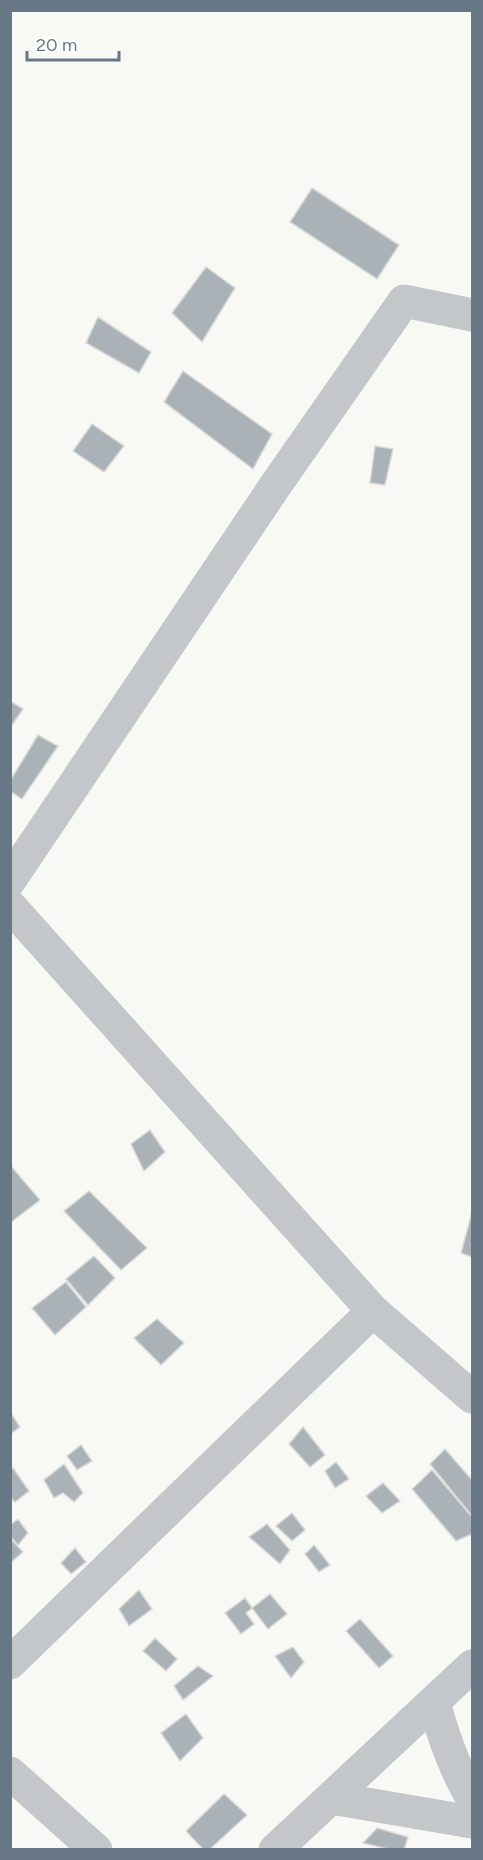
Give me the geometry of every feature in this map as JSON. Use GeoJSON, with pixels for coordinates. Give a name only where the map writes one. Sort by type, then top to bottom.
{"type":"FeatureCollection","features":[{"type":"Feature","properties":{"kind":"street"},"geometry":{"type":"LineString","coordinates":[[10,880],[275,486],[404,301],[472,315]]}},
{"type":"Feature","properties":{"kind":"street"},"geometry":{"type":"LineString","coordinates":[[10,906],[373,1311],[472,1397]]}},
{"type":"Feature","properties":{"kind":"street"},"geometry":{"type":"LineString","coordinates":[[10,1663],[373,1311]]}},
{"type":"Feature","properties":{"kind":"street"},"geometry":{"type":"LineString","coordinates":[[275,1850],[472,1666]]}},
{"type":"Feature","properties":{"kind":"street"},"geometry":{"type":"LineString","coordinates":[[434,1702],[445,1742],[472,1798]]}},
{"type":"Feature","properties":{"kind":"street"},"geometry":{"type":"LineString","coordinates":[[10,1773],[96,1850]]}},
{"type":"Feature","properties":{"kind":"street"},"geometry":{"type":"LineString","coordinates":[[331,1798],[472,1822]]}},
{"type":"Feature","properties":{"kind":"building"},"geometry":{"type":"Polygon","coordinates":[[[312,188],[399,245],[377,279],[290,222],[312,188]]]}},
{"type":"Feature","properties":{"kind":"building"},"geometry":{"type":"Polygon","coordinates":[[[206,267],[235,288],[202,342],[172,313],[206,267]]]}},
{"type":"Feature","properties":{"kind":"building"},"geometry":{"type":"Polygon","coordinates":[[[98,317],[151,352],[139,373],[86,343],[98,317]]]}},
{"type":"Feature","properties":{"kind":"building"},"geometry":{"type":"Polygon","coordinates":[[[183,371],[272,434],[253,469],[164,402],[183,371]]]}},
{"type":"Feature","properties":{"kind":"building"},"geometry":{"type":"Polygon","coordinates":[[[92,424],[124,446],[104,472],[73,451],[92,424]]]}},
{"type":"Feature","properties":{"kind":"building"},"geometry":{"type":"Polygon","coordinates":[[[375,446],[393,449],[385,485],[370,483],[375,446]]]}},
{"type":"Feature","properties":{"kind":"building"},"geometry":{"type":"Polygon","coordinates":[[[10,701],[23,709],[10,728],[10,701]]]}},
{"type":"Feature","properties":{"kind":"building"},"geometry":{"type":"Polygon","coordinates":[[[38,735],[58,746],[22,799],[10,791],[10,781],[38,735]]]}},
{"type":"Feature","properties":{"kind":"building"},"geometry":{"type":"Polygon","coordinates":[[[150,1130],[165,1152],[144,1171],[131,1144],[150,1130]]]}},
{"type":"Feature","properties":{"kind":"building"},"geometry":{"type":"Polygon","coordinates":[[[10,1165],[40,1200],[10,1223],[10,1165]]]}},
{"type":"Feature","properties":{"kind":"building"},"geometry":{"type":"Polygon","coordinates":[[[89,1191],[147,1248],[121,1270],[64,1211],[89,1191]]]}},
{"type":"Feature","properties":{"kind":"building"},"geometry":{"type":"Polygon","coordinates":[[[472,1212],[472,1257],[461,1253],[472,1212]]]}},
{"type":"Feature","properties":{"kind":"building"},"geometry":{"type":"Polygon","coordinates":[[[94,1256],[115,1278],[88,1305],[66,1279],[94,1256]]]}},
{"type":"Feature","properties":{"kind":"building"},"geometry":{"type":"Polygon","coordinates":[[[66,1282],[86,1307],[55,1335],[32,1308],[66,1282]]]}},
{"type":"Feature","properties":{"kind":"building"},"geometry":{"type":"Polygon","coordinates":[[[157,1319],[184,1343],[161,1365],[134,1338],[157,1319]]]}},
{"type":"Feature","properties":{"kind":"building"},"geometry":{"type":"Polygon","coordinates":[[[10,1412],[20,1427],[10,1434],[10,1412]]]}},
{"type":"Feature","properties":{"kind":"building"},"geometry":{"type":"Polygon","coordinates":[[[303,1427],[325,1455],[310,1467],[289,1444],[303,1427]]]}},
{"type":"Feature","properties":{"kind":"building"},"geometry":{"type":"Polygon","coordinates":[[[81,1445],[92,1461],[77,1470],[67,1456],[81,1445]]]}},
{"type":"Feature","properties":{"kind":"building"},"geometry":{"type":"Polygon","coordinates":[[[445,1449],[472,1480],[472,1516],[430,1464],[445,1449]]]}},
{"type":"Feature","properties":{"kind":"building"},"geometry":{"type":"Polygon","coordinates":[[[336,1462],[349,1479],[335,1488],[325,1471],[336,1462]]]}},
{"type":"Feature","properties":{"kind":"building"},"geometry":{"type":"Polygon","coordinates":[[[64,1464],[83,1493],[74,1502],[63,1493],[54,1498],[44,1480],[64,1464]]]}},
{"type":"Feature","properties":{"kind":"building"},"geometry":{"type":"Polygon","coordinates":[[[13,1468],[29,1491],[15,1502],[10,1497],[10,1470],[13,1468]]]}},
{"type":"Feature","properties":{"kind":"building"},"geometry":{"type":"Polygon","coordinates":[[[432,1470],[472,1517],[472,1534],[456,1541],[412,1489],[432,1470]]]}},
{"type":"Feature","properties":{"kind":"building"},"geometry":{"type":"Polygon","coordinates":[[[383,1483],[400,1501],[382,1513],[366,1496],[383,1483]]]}},
{"type":"Feature","properties":{"kind":"building"},"geometry":{"type":"Polygon","coordinates":[[[292,1513],[305,1530],[292,1541],[276,1526],[292,1513]]]}},
{"type":"Feature","properties":{"kind":"building"},"geometry":{"type":"Polygon","coordinates":[[[18,1519],[28,1533],[18,1545],[10,1536],[10,1525],[18,1519]]]}},
{"type":"Feature","properties":{"kind":"building"},"geometry":{"type":"Polygon","coordinates":[[[267,1524],[290,1550],[280,1564],[249,1537],[267,1524]]]}},
{"type":"Feature","properties":{"kind":"building"},"geometry":{"type":"Polygon","coordinates":[[[10,1538],[23,1552],[10,1563],[10,1538]]]}},
{"type":"Feature","properties":{"kind":"building"},"geometry":{"type":"Polygon","coordinates":[[[314,1545],[330,1565],[319,1572],[305,1554],[314,1545]]]}},
{"type":"Feature","properties":{"kind":"building"},"geometry":{"type":"Polygon","coordinates":[[[75,1548],[86,1562],[71,1574],[61,1563],[75,1548]]]}},
{"type":"Feature","properties":{"kind":"building"},"geometry":{"type":"Polygon","coordinates":[[[139,1590],[152,1609],[129,1626],[119,1609],[139,1590]]]}},
{"type":"Feature","properties":{"kind":"building"},"geometry":{"type":"Polygon","coordinates":[[[270,1594],[287,1614],[268,1629],[252,1608],[270,1594]]]}},
{"type":"Feature","properties":{"kind":"building"},"geometry":{"type":"Polygon","coordinates":[[[245,1598],[252,1608],[246,1613],[254,1624],[241,1634],[225,1613],[245,1598]]]}},
{"type":"Feature","properties":{"kind":"building"},"geometry":{"type":"Polygon","coordinates":[[[360,1619],[393,1656],[379,1668],[346,1631],[360,1619]]]}},
{"type":"Feature","properties":{"kind":"building"},"geometry":{"type":"Polygon","coordinates":[[[155,1638],[177,1659],[166,1671],[143,1651],[155,1638]]]}},
{"type":"Feature","properties":{"kind":"building"},"geometry":{"type":"Polygon","coordinates":[[[293,1647],[304,1662],[291,1678],[275,1656],[293,1647]]]}},
{"type":"Feature","properties":{"kind":"building"},"geometry":{"type":"Polygon","coordinates":[[[198,1666],[213,1676],[183,1700],[174,1686],[198,1666]]]}},
{"type":"Feature","properties":{"kind":"building"},"geometry":{"type":"Polygon","coordinates":[[[186,1714],[203,1738],[180,1761],[161,1733],[186,1714]]]}},
{"type":"Feature","properties":{"kind":"building"},"geometry":{"type":"Polygon","coordinates":[[[224,1794],[247,1815],[209,1850],[204,1850],[186,1831],[224,1794]]]}},
{"type":"Feature","properties":{"kind":"building"},"geometry":{"type":"Polygon","coordinates":[[[377,1828],[408,1837],[404,1850],[392,1850],[363,1843],[377,1828]]]}}]}
